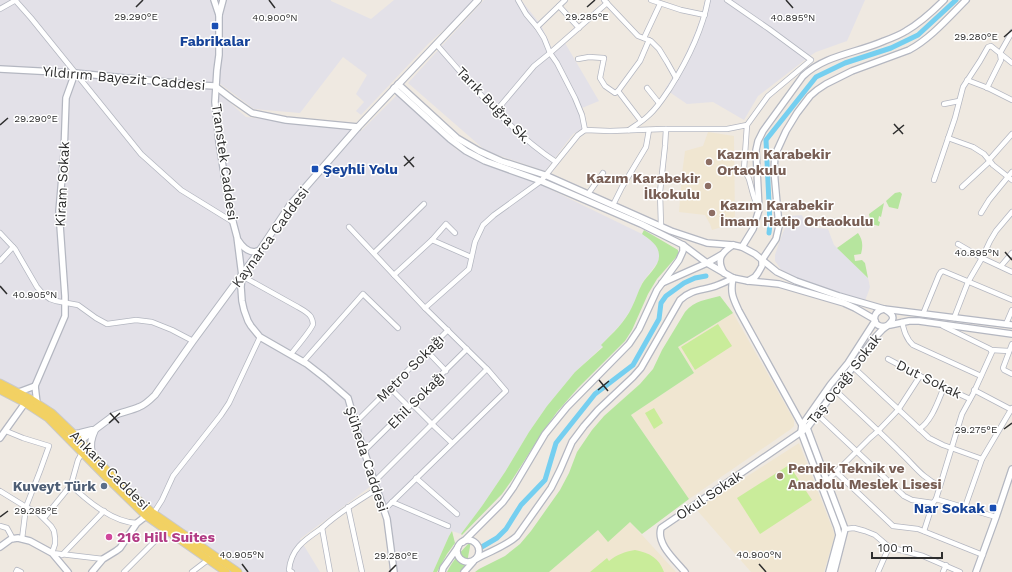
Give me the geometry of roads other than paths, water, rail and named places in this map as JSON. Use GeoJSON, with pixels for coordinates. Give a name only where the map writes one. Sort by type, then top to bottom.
{"type":"FeatureCollection","features":[{"type":"Feature","properties":{"kind":"main road","name":"Kaynarca Caddesi"},"geometry":{"type":"LineString","coordinates":[[77,442],[119,413],[138,408],[155,396],[242,276],[290,205],[358,127],[478,0]]}},
{"type":"Feature","properties":{"kind":"main road","name":"Ankara Caddesi"},"geometry":{"type":"LineString","coordinates":[[0,383],[20,392],[52,413],[74,434],[82,453],[166,530],[226,572]]}},
{"type":"Feature","properties":{"kind":"main road","name":"Ankara Caddesi"},"geometry":{"type":"LineString","coordinates":[[1,392],[26,403],[48,418],[92,454],[149,514],[238,572]]}},
{"type":"Feature","properties":{"kind":"main road"},"geometry":{"type":"LineString","coordinates":[[74,434],[96,429]]}},
{"type":"Feature","properties":{"kind":"main road"},"geometry":{"type":"LineString","coordinates":[[92,454],[90,442],[96,429]]}},
{"type":"Feature","properties":{"kind":"street"},"geometry":{"type":"LineString","coordinates":[[0,9],[16,0],[141,154],[182,190],[233,222]]}},
{"type":"Feature","properties":{"kind":"street"},"geometry":{"type":"LineString","coordinates":[[214,0],[219,15]]}},
{"type":"Feature","properties":{"kind":"street","name":"Transtek Caddesi"},"geometry":{"type":"LineString","coordinates":[[224,0],[219,15],[219,56],[215,86],[215,102],[219,142],[237,237],[242,276]]}},
{"type":"Feature","properties":{"kind":"street"},"geometry":{"type":"LineString","coordinates":[[518,0],[526,14],[544,38],[550,53],[575,98],[582,115],[585,130]]}},
{"type":"Feature","properties":{"kind":"street"},"geometry":{"type":"LineString","coordinates":[[537,27],[565,0]]}},
{"type":"Feature","properties":{"kind":"street"},"geometry":{"type":"LineString","coordinates":[[651,0],[660,4],[705,15]]}},
{"type":"Feature","properties":{"kind":"street"},"geometry":{"type":"LineString","coordinates":[[629,130],[650,115],[683,67],[697,37],[705,15],[708,0]]}},
{"type":"Feature","properties":{"kind":"street"},"geometry":{"type":"LineString","coordinates":[[727,0],[811,60],[768,96],[747,125],[744,169],[759,210]]}},
{"type":"Feature","properties":{"kind":"street"},"geometry":{"type":"LineString","coordinates":[[742,247],[753,229],[759,210],[756,150],[758,141],[763,130],[804,76],[810,69],[824,61],[868,48],[905,32],[944,0]]}},
{"type":"Feature","properties":{"kind":"street"},"geometry":{"type":"LineString","coordinates":[[748,281],[755,277],[758,273],[762,266],[762,260],[776,239],[779,226],[774,170],[776,155],[786,131],[804,103],[817,90],[838,78],[916,46],[966,0]]}},
{"type":"Feature","properties":{"kind":"street"},"geometry":{"type":"LineString","coordinates":[[496,111],[534,66],[579,28],[605,1],[638,36],[649,40],[659,49],[676,78]]}},
{"type":"Feature","properties":{"kind":"street"},"geometry":{"type":"LineString","coordinates":[[644,38],[660,4]]}},
{"type":"Feature","properties":{"kind":"street"},"geometry":{"type":"LineString","coordinates":[[558,6],[579,28]]}},
{"type":"Feature","properties":{"kind":"street"},"geometry":{"type":"LineString","coordinates":[[987,88],[1002,60],[1000,52],[1012,32]]}},
{"type":"Feature","properties":{"kind":"street"},"geometry":{"type":"LineString","coordinates":[[578,60],[590,57],[604,58],[600,78],[606,86],[615,93],[640,61],[649,40]]}},
{"type":"Feature","properties":{"kind":"street","name":"Tarık Buğra Sk."},"geometry":{"type":"LineString","coordinates":[[436,44],[496,111],[539,151],[556,162]]}},
{"type":"Feature","properties":{"kind":"street"},"geometry":{"type":"LineString","coordinates":[[934,180],[948,138],[961,90],[988,47],[991,46],[1000,52],[1012,63]]}},
{"type":"Feature","properties":{"kind":"street","name":"Yıldırım Bayezit Caddesi"},"geometry":{"type":"LineString","coordinates":[[0,69],[75,73],[215,86],[252,113],[286,120],[358,127]]}},
{"type":"Feature","properties":{"kind":"street","name":"Kiram Sokak"},"geometry":{"type":"LineString","coordinates":[[35,386],[65,316],[59,211],[64,154],[66,98],[75,73]]}},
{"type":"Feature","properties":{"kind":"street"},"geometry":{"type":"LineString","coordinates":[[967,80],[1012,100]]}},
{"type":"Feature","properties":{"kind":"street"},"geometry":{"type":"LineString","coordinates":[[396,86],[457,138],[479,151],[545,175],[671,231],[707,243],[742,247],[752,252],[777,272],[796,281],[885,310],[890,313],[892,317],[892,321],[888,326]]}},
{"type":"Feature","properties":{"kind":"street"},"geometry":{"type":"LineString","coordinates":[[396,86],[450,140],[466,151],[641,224],[683,245],[707,263],[733,278],[779,284],[844,302],[875,320],[879,326],[882,327],[909,320],[1012,334]]}},
{"type":"Feature","properties":{"kind":"street"},"geometry":{"type":"LineString","coordinates":[[648,88],[659,103]]}},
{"type":"Feature","properties":{"kind":"street"},"geometry":{"type":"LineString","coordinates":[[618,91],[641,121]]}},
{"type":"Feature","properties":{"kind":"street"},"geometry":{"type":"LineString","coordinates":[[944,104],[959,101]]}},
{"type":"Feature","properties":{"kind":"street"},"geometry":{"type":"LineString","coordinates":[[425,308],[469,269],[475,242],[483,225],[494,215],[541,181],[578,135],[585,130],[727,129],[747,125]]}},
{"type":"Feature","properties":{"kind":"street"},"geometry":{"type":"LineString","coordinates":[[661,226],[660,192],[666,129]]}},
{"type":"Feature","properties":{"kind":"street"},"geometry":{"type":"LineString","coordinates":[[613,205],[646,147],[649,130]]}},
{"type":"Feature","properties":{"kind":"street"},"geometry":{"type":"LineString","coordinates":[[962,187],[990,161],[1012,134]]}},
{"type":"Feature","properties":{"kind":"street"},"geometry":{"type":"LineString","coordinates":[[948,138],[973,147],[984,154],[1010,179]]}},
{"type":"Feature","properties":{"kind":"street"},"geometry":{"type":"LineString","coordinates":[[981,213],[989,200],[1010,179],[1012,172]]}},
{"type":"Feature","properties":{"kind":"street"},"geometry":{"type":"LineString","coordinates":[[588,194],[602,173]]}},
{"type":"Feature","properties":{"kind":"street"},"geometry":{"type":"LineString","coordinates":[[374,253],[424,204]]}},
{"type":"Feature","properties":{"kind":"street"},"geometry":{"type":"LineString","coordinates":[[954,318],[968,282],[996,231],[1012,212]]}},
{"type":"Feature","properties":{"kind":"street"},"geometry":{"type":"LineString","coordinates":[[394,275],[432,240],[446,224],[455,233]]}},
{"type":"Feature","properties":{"kind":"street"},"geometry":{"type":"LineString","coordinates":[[350,227],[425,308],[487,369],[506,390],[384,510]]}},
{"type":"Feature","properties":{"kind":"street"},"geometry":{"type":"LineString","coordinates":[[0,234],[13,247],[22,260],[31,278],[43,294],[50,299],[78,305],[107,324],[136,320],[152,322],[194,341]]}},
{"type":"Feature","properties":{"kind":"street"},"geometry":{"type":"LineString","coordinates":[[237,237],[241,245],[246,250],[256,252],[260,250]]}},
{"type":"Feature","properties":{"kind":"street"},"geometry":{"type":"LineString","coordinates":[[432,240],[471,257]]}},
{"type":"Feature","properties":{"kind":"street"},"geometry":{"type":"LineString","coordinates":[[958,244],[982,258],[1012,272]]}},
{"type":"Feature","properties":{"kind":"street"},"geometry":{"type":"LineString","coordinates":[[442,572],[443,568],[458,547],[503,502],[545,434],[567,407],[629,344],[639,329],[653,298],[679,260],[683,251],[683,245]]}},
{"type":"Feature","properties":{"kind":"street"},"geometry":{"type":"LineString","coordinates":[[662,283],[707,263],[721,255],[733,245]]}},
{"type":"Feature","properties":{"kind":"street"},"geometry":{"type":"LineString","coordinates":[[0,261],[13,247]]}},
{"type":"Feature","properties":{"kind":"street"},"geometry":{"type":"LineString","coordinates":[[1001,266],[1012,253]]}},
{"type":"Feature","properties":{"kind":"street"},"geometry":{"type":"LineString","coordinates":[[721,255],[720,264],[724,273]]}},
{"type":"Feature","properties":{"kind":"street"},"geometry":{"type":"LineString","coordinates":[[923,314],[941,272],[943,271],[1012,300]]}},
{"type":"Feature","properties":{"kind":"street"},"geometry":{"type":"LineString","coordinates":[[242,276],[304,310],[311,318],[313,323],[312,327],[290,354]]}},
{"type":"Feature","properties":{"kind":"street","name":"Şüheda Caddesi"},"geometry":{"type":"LineString","coordinates":[[242,276],[241,287],[244,310],[248,321],[260,337],[303,362],[325,378],[348,398],[387,519],[394,572]]}},
{"type":"Feature","properties":{"kind":"street"},"geometry":{"type":"LineString","coordinates":[[733,278],[731,288],[733,298],[805,426],[824,482],[845,529],[834,572]]}},
{"type":"Feature","properties":{"kind":"street"},"geometry":{"type":"LineString","coordinates":[[458,547],[459,558],[465,562],[474,560],[505,545],[517,536],[551,488],[572,442],[598,410],[633,377],[640,368],[680,300],[694,291],[717,286],[733,278]]}},
{"type":"Feature","properties":{"kind":"street"},"geometry":{"type":"LineString","coordinates":[[303,362],[363,294],[398,328]]}},
{"type":"Feature","properties":{"kind":"street"},"geometry":{"type":"LineString","coordinates":[[875,320],[875,314],[881,309],[1012,325]]}},
{"type":"Feature","properties":{"kind":"street"},"geometry":{"type":"LineString","coordinates":[[1006,324],[1012,310]]}},
{"type":"Feature","properties":{"kind":"street","name":"Taş Ocağı Sokak"},"geometry":{"type":"LineString","coordinates":[[815,412],[835,390],[875,320]]}},
{"type":"Feature","properties":{"kind":"street"},"geometry":{"type":"LineString","coordinates":[[902,322],[907,338],[914,345],[981,376]]}},
{"type":"Feature","properties":{"kind":"street"},"geometry":{"type":"LineString","coordinates":[[940,324],[991,350],[1009,351]]}},
{"type":"Feature","properties":{"kind":"street","name":"Taş Ocağı Sokak"},"geometry":{"type":"LineString","coordinates":[[829,572],[839,534],[838,527],[824,482],[801,432],[815,412],[830,385],[888,326]]}},
{"type":"Feature","properties":{"kind":"street","name":"Metro Sokağı"},"geometry":{"type":"LineString","coordinates":[[355,423],[448,330]]}},
{"type":"Feature","properties":{"kind":"street"},"geometry":{"type":"LineString","coordinates":[[92,572],[103,559],[120,548],[137,523],[155,511],[173,476],[221,416],[229,403],[260,337]]}},
{"type":"Feature","properties":{"kind":"street"},"geometry":{"type":"LineString","coordinates":[[1012,344],[1003,368],[1012,374]]}},
{"type":"Feature","properties":{"kind":"street","name":"Ehil Sokağı"},"geometry":{"type":"LineString","coordinates":[[364,451],[467,349]]}},
{"type":"Feature","properties":{"kind":"street"},"geometry":{"type":"LineString","coordinates":[[924,531],[940,486],[961,417],[992,352],[991,350]]}},
{"type":"Feature","properties":{"kind":"street"},"geometry":{"type":"LineString","coordinates":[[427,351],[446,370]]}},
{"type":"Feature","properties":{"kind":"street","name":"Dut Sokak"},"geometry":{"type":"LineString","coordinates":[[888,359],[920,376],[970,399]]}},
{"type":"Feature","properties":{"kind":"street"},"geometry":{"type":"LineString","coordinates":[[850,365],[935,442],[982,459]]}},
{"type":"Feature","properties":{"kind":"street"},"geometry":{"type":"LineString","coordinates":[[374,482],[487,369]]}},
{"type":"Feature","properties":{"kind":"street"},"geometry":{"type":"LineString","coordinates":[[824,482],[836,472],[898,410],[920,376]]}},
{"type":"Feature","properties":{"kind":"street"},"geometry":{"type":"LineString","coordinates":[[830,385],[922,475],[940,486]]}},
{"type":"Feature","properties":{"kind":"street"},"geometry":{"type":"LineString","coordinates":[[20,392],[35,386],[37,403]]}},
{"type":"Feature","properties":{"kind":"street"},"geometry":{"type":"LineString","coordinates":[[919,429],[929,420],[944,387]]}},
{"type":"Feature","properties":{"kind":"street"},"geometry":{"type":"LineString","coordinates":[[390,388],[411,405],[452,443]]}},
{"type":"Feature","properties":{"kind":"street","name":"Dut Sokak"},"geometry":{"type":"LineString","coordinates":[[974,390],[1012,409]]}},
{"type":"Feature","properties":{"kind":"street"},"geometry":{"type":"LineString","coordinates":[[0,438],[26,403]]}},
{"type":"Feature","properties":{"kind":"street"},"geometry":{"type":"LineString","coordinates":[[966,507],[982,459],[1012,409]]}},
{"type":"Feature","properties":{"kind":"street"},"geometry":{"type":"LineString","coordinates":[[815,412],[904,496],[912,500],[935,501],[966,507],[996,517]]}},
{"type":"Feature","properties":{"kind":"street"},"geometry":{"type":"LineString","coordinates":[[6,431],[49,446],[26,507],[22,539]]}},
{"type":"Feature","properties":{"kind":"street","name":"Okul Sokak"},"geometry":{"type":"LineString","coordinates":[[685,572],[665,548],[660,533],[661,528],[801,432]]}},
{"type":"Feature","properties":{"kind":"street"},"geometry":{"type":"LineString","coordinates":[[44,518],[71,485],[78,460],[82,453]]}},
{"type":"Feature","properties":{"kind":"street"},"geometry":{"type":"LineString","coordinates":[[976,572],[1010,480],[1012,469]]}},
{"type":"Feature","properties":{"kind":"street"},"geometry":{"type":"LineString","coordinates":[[836,472],[891,525],[924,531],[983,555]]}},
{"type":"Feature","properties":{"kind":"street"},"geometry":{"type":"LineString","coordinates":[[416,478],[457,514]]}},
{"type":"Feature","properties":{"kind":"street"},"geometry":{"type":"LineString","coordinates":[[71,485],[81,495],[104,511],[122,521],[137,523]]}},
{"type":"Feature","properties":{"kind":"street"},"geometry":{"type":"LineString","coordinates":[[292,572],[289,570],[293,554],[302,542],[322,528],[331,519],[377,489]]}},
{"type":"Feature","properties":{"kind":"street"},"geometry":{"type":"LineString","coordinates":[[0,491],[37,512],[51,526],[54,531],[55,544],[52,553]]}},
{"type":"Feature","properties":{"kind":"street"},"geometry":{"type":"LineString","coordinates":[[392,502],[448,526]]}},
{"type":"Feature","properties":{"kind":"street"},"geometry":{"type":"LineString","coordinates":[[348,507],[362,572]]}},
{"type":"Feature","properties":{"kind":"street"},"geometry":{"type":"LineString","coordinates":[[62,555],[104,511]]}},
{"type":"Feature","properties":{"kind":"street"},"geometry":{"type":"LineString","coordinates":[[0,526],[7,528],[13,539]]}},
{"type":"Feature","properties":{"kind":"street"},"geometry":{"type":"LineString","coordinates":[[322,528],[330,572]]}},
{"type":"Feature","properties":{"kind":"street"},"geometry":{"type":"LineString","coordinates":[[845,529],[854,528],[870,533],[875,535],[889,547],[923,556],[960,572]]}},
{"type":"Feature","properties":{"kind":"street"},"geometry":{"type":"LineString","coordinates":[[124,572],[166,530]]}},
{"type":"Feature","properties":{"kind":"street"},"geometry":{"type":"LineString","coordinates":[[0,547],[11,539],[18,538],[30,541],[52,553],[103,559]]}},
{"type":"Feature","properties":{"kind":"street"},"geometry":{"type":"LineString","coordinates":[[463,542],[473,542],[478,547],[479,554],[464,572]]}},
{"type":"Feature","properties":{"kind":"street"},"geometry":{"type":"LineString","coordinates":[[878,572],[889,547]]}},
{"type":"Feature","properties":{"kind":"street"},"geometry":{"type":"LineString","coordinates":[[52,553],[68,572]]}},
{"type":"Feature","properties":{"kind":"street"},"geometry":{"type":"LineString","coordinates":[[192,572],[209,560]]}},
{"type":"Feature","properties":{"kind":"street"},"geometry":{"type":"LineString","coordinates":[[943,572],[946,565]]}},
{"type":"Feature","properties":{"kind":"waterway"},"geometry":{"type":"LineString","coordinates":[[769,233],[770,224],[766,140],[816,77],[845,63],[891,48],[918,35],[956,0]]}},
{"type":"Feature","properties":{"kind":"waterway"},"geometry":{"type":"LineString","coordinates":[[480,548],[497,538],[506,529],[521,505],[545,480],[556,443],[595,394],[633,365],[659,319],[661,303],[666,296],[684,283],[695,278],[706,276]]}},
{"type":"Feature","properties":{"kind":"place","name":"Fabrikalar"},"geometry":{"type":"Point","coordinates":[215,26]}},
{"type":"Feature","properties":{"kind":"place","name":"Kazım Karabekir Ortaokulu"},"geometry":{"type":"Point","coordinates":[709,162]}},
{"type":"Feature","properties":{"kind":"place","name":"Şeyhli Yolu"},"geometry":{"type":"Point","coordinates":[315,169]}},
{"type":"Feature","properties":{"kind":"place","name":"Kazım Karabekir İlkokulu"},"geometry":{"type":"Point","coordinates":[708,186]}},
{"type":"Feature","properties":{"kind":"place","name":"Kazım Karabekir İmam Hatip Ortaokulu"},"geometry":{"type":"Point","coordinates":[712,213]}},
{"type":"Feature","properties":{"kind":"place","name":"Pendik Teknik ve Anadolu Meslek Lisesi"},"geometry":{"type":"Point","coordinates":[780,476]}},
{"type":"Feature","properties":{"kind":"place","name":"Kuveyt Türk"},"geometry":{"type":"Point","coordinates":[104,486]}},
{"type":"Feature","properties":{"kind":"place","name":"Nar Sokak"},"geometry":{"type":"Point","coordinates":[993,508]}},
{"type":"Feature","properties":{"kind":"place","name":"216 Hill Suites"},"geometry":{"type":"Point","coordinates":[109,537]}}]}
